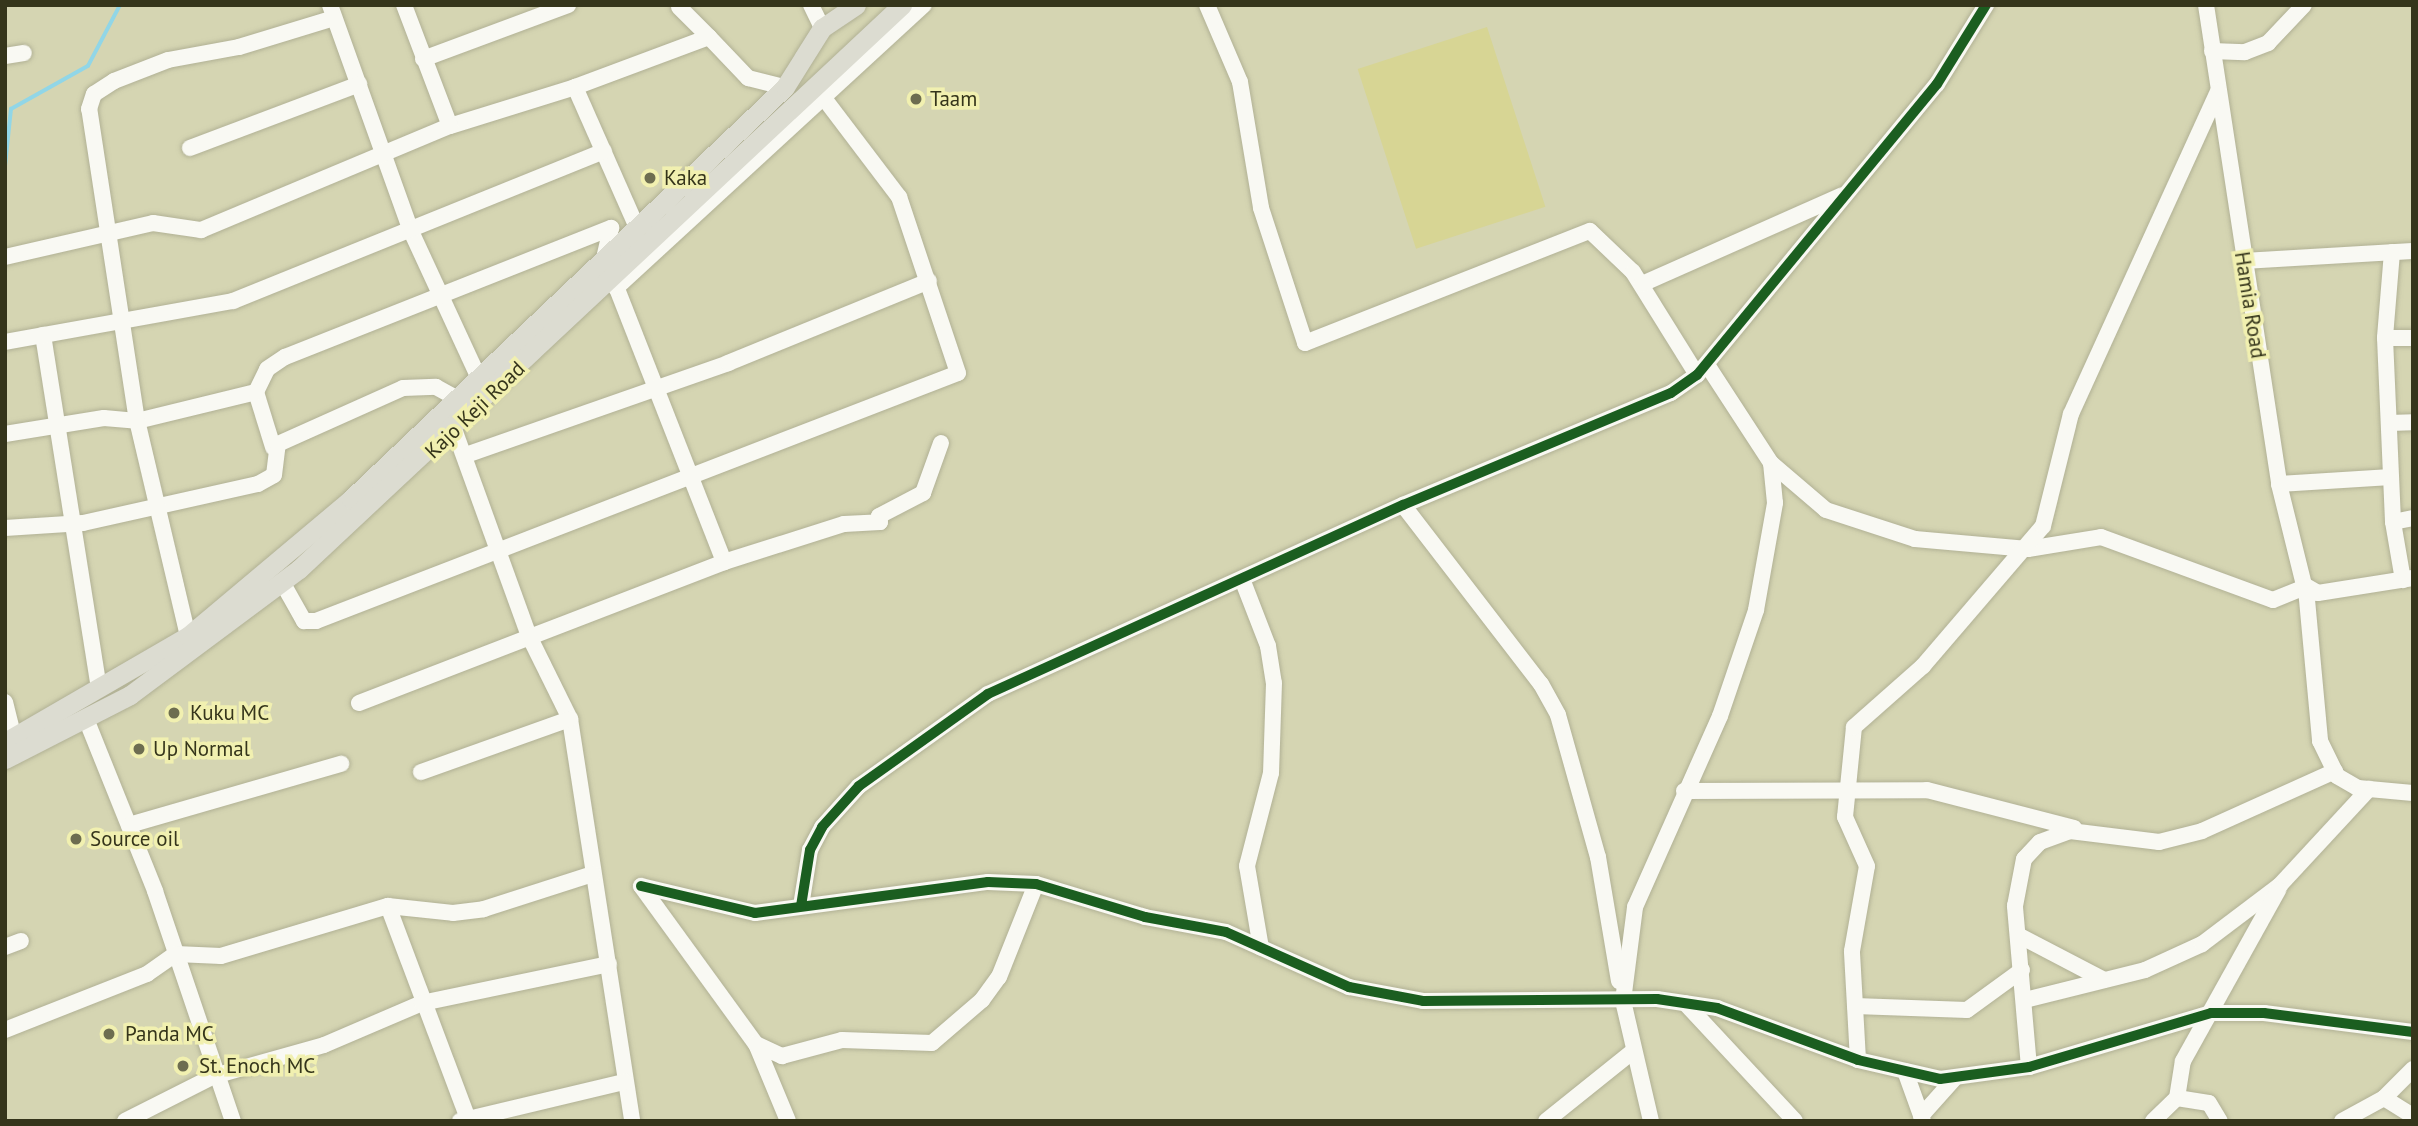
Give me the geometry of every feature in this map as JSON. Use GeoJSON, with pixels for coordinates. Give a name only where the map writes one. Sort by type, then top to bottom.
{"type":"FeatureCollection","features":[{"type":"Feature","properties":{"kind":"main road","name":"Kajo Keji Road"},"geometry":{"type":"LineString","coordinates":[[5,759],[86,719],[249,598],[785,87],[822,28],[856,5]]}},
{"type":"Feature","properties":{"kind":"main road","name":"Kajo Keji Road"},"geometry":{"type":"LineString","coordinates":[[9,740],[249,598],[282,582],[614,283],[902,5]]}},
{"type":"Feature","properties":{"kind":"street"},"geometry":{"type":"LineString","coordinates":[[404,5],[450,127]]}},
{"type":"Feature","properties":{"kind":"street"},"geometry":{"type":"LineString","coordinates":[[423,59],[568,5]]}},
{"type":"Feature","properties":{"kind":"street"},"geometry":{"type":"LineString","coordinates":[[811,5],[822,28]]}},
{"type":"Feature","properties":{"kind":"street"},"geometry":{"type":"LineString","coordinates":[[724,562],[614,283],[924,5]]}},
{"type":"Feature","properties":{"kind":"street"},"geometry":{"type":"LineString","coordinates":[[1207,5],[1240,82],[1261,208],[1305,343],[1590,231],[1642,284],[1771,463],[1826,510],[1864,527],[1915,539],[2028,549],[2101,537],[2273,600],[2310,590],[2408,579],[2393,522],[2390,477],[2385,338],[2392,252]]}},
{"type":"Feature","properties":{"kind":"street"},"geometry":{"type":"LineString","coordinates":[[801,906],[810,850],[822,827],[859,786],[942,722],[988,694],[1403,505],[1671,393],[1702,370],[1937,84],[1986,5]]}},
{"type":"Feature","properties":{"kind":"street","name":"Hamia Road"},"geometry":{"type":"LineString","coordinates":[[2206,5],[2279,484],[2310,590],[2320,741],[2334,771]]}},
{"type":"Feature","properties":{"kind":"street"},"geometry":{"type":"LineString","coordinates":[[2212,51],[2245,51],[2268,44],[2304,5]]}},
{"type":"Feature","properties":{"kind":"street"},"geometry":{"type":"LineString","coordinates":[[680,6],[748,78],[785,87]]}},
{"type":"Feature","properties":{"kind":"street"},"geometry":{"type":"LineString","coordinates":[[188,636],[155,507],[137,421],[122,324],[112,230],[89,132],[94,94],[168,60],[239,47],[332,12],[410,229],[437,293],[479,378]]}},
{"type":"Feature","properties":{"kind":"street"},"geometry":{"type":"LineString","coordinates":[[5,257],[112,230],[164,222],[201,230],[450,127],[575,87],[709,37]]}},
{"type":"Feature","properties":{"kind":"street"},"geometry":{"type":"LineString","coordinates":[[5,56],[24,53]]}},
{"type":"Feature","properties":{"kind":"street"},"geometry":{"type":"LineString","coordinates":[[190,148],[359,84]]}},
{"type":"Feature","properties":{"kind":"street"},"geometry":{"type":"LineString","coordinates":[[575,87],[638,230]]}},
{"type":"Feature","properties":{"kind":"street"},"geometry":{"type":"LineString","coordinates":[[1858,1060],[1852,951],[1867,866],[1846,825],[1858,719],[1923,666],[2028,549],[2052,503],[2076,402],[2218,91]]}},
{"type":"Feature","properties":{"kind":"street"},"geometry":{"type":"LineString","coordinates":[[282,582],[308,623],[379,601],[499,549],[958,373],[899,197],[823,97]]}},
{"type":"Feature","properties":{"kind":"street"},"geometry":{"type":"LineString","coordinates":[[5,342],[122,324],[233,301],[604,151]]}},
{"type":"Feature","properties":{"kind":"street"},"geometry":{"type":"LineString","coordinates":[[1642,284],[1846,193]]}},
{"type":"Feature","properties":{"kind":"street"},"geometry":{"type":"LineString","coordinates":[[5,528],[71,522],[258,484],[277,469],[256,392],[272,363],[437,293],[611,228],[604,258]]}},
{"type":"Feature","properties":{"kind":"street"},"geometry":{"type":"LineString","coordinates":[[2243,261],[2413,251]]}},
{"type":"Feature","properties":{"kind":"street"},"geometry":{"type":"LineString","coordinates":[[466,455],[655,386],[728,363],[929,281]]}},
{"type":"Feature","properties":{"kind":"street"},"geometry":{"type":"LineString","coordinates":[[43,335],[99,689]]}},
{"type":"Feature","properties":{"kind":"street"},"geometry":{"type":"LineString","coordinates":[[2385,338],[2413,338]]}},
{"type":"Feature","properties":{"kind":"street"},"geometry":{"type":"LineString","coordinates":[[273,447],[403,388],[436,387],[459,400]]}},
{"type":"Feature","properties":{"kind":"street"},"geometry":{"type":"LineString","coordinates":[[5,433],[55,424],[137,421],[256,392]]}},
{"type":"Feature","properties":{"kind":"street"},"geometry":{"type":"LineString","coordinates":[[2389,423],[2413,422]]}},
{"type":"Feature","properties":{"kind":"street"},"geometry":{"type":"LineString","coordinates":[[454,429],[466,455],[529,636],[570,719],[632,1121]]}},
{"type":"Feature","properties":{"kind":"street"},"geometry":{"type":"LineString","coordinates":[[359,702],[724,562],[844,524],[880,522],[879,516],[923,493],[941,443]]}},
{"type":"Feature","properties":{"kind":"street"},"geometry":{"type":"LineString","coordinates":[[1623,1001],[1635,907],[1720,716],[1756,610],[1775,503],[1771,463]]}},
{"type":"Feature","properties":{"kind":"street"},"geometry":{"type":"LineString","coordinates":[[2279,484],[2390,477]]}},
{"type":"Feature","properties":{"kind":"street"},"geometry":{"type":"LineString","coordinates":[[1403,505],[1541,684],[1558,715],[1598,857],[1631,1053],[1651,1121]]}},
{"type":"Feature","properties":{"kind":"street"},"geometry":{"type":"LineString","coordinates":[[2393,522],[2413,518]]}},
{"type":"Feature","properties":{"kind":"street"},"geometry":{"type":"LineString","coordinates":[[1242,579],[1268,646],[1274,683],[1271,773],[1247,866],[1261,948]]}},
{"type":"Feature","properties":{"kind":"street"},"geometry":{"type":"LineString","coordinates":[[5,702],[9,740]]}},
{"type":"Feature","properties":{"kind":"street"},"geometry":{"type":"LineString","coordinates":[[86,719],[129,825],[233,1121]]}},
{"type":"Feature","properties":{"kind":"street"},"geometry":{"type":"LineString","coordinates":[[421,772],[570,719]]}},
{"type":"Feature","properties":{"kind":"street"},"geometry":{"type":"LineString","coordinates":[[129,825],[341,764]]}},
{"type":"Feature","properties":{"kind":"street"},"geometry":{"type":"LineString","coordinates":[[1685,790],[1949,793],[2086,832],[2159,842],[2202,831],[2334,771],[2369,789],[2413,793]]}},
{"type":"Feature","properties":{"kind":"street"},"geometry":{"type":"LineString","coordinates":[[2025,1000],[2146,970],[2202,944],[2280,885],[2369,789]]}},
{"type":"Feature","properties":{"kind":"street"},"geometry":{"type":"LineString","coordinates":[[2029,1068],[2015,906],[2024,859],[2056,834],[2086,832]]}},
{"type":"Feature","properties":{"kind":"street"},"geometry":{"type":"LineString","coordinates":[[5,1030],[147,974],[176,954],[221,956],[388,906],[453,913],[484,909],[593,874]]}},
{"type":"Feature","properties":{"kind":"street"},"geometry":{"type":"LineString","coordinates":[[788,1121],[756,1044],[641,886],[755,913],[988,882],[1036,884],[1145,917],[1226,932],[1349,987],[1423,1001],[1685,1003],[1766,1024],[1858,1060],[1905,1071],[1955,1078],[2029,1068],[2211,1013],[2413,1032]]}},
{"type":"Feature","properties":{"kind":"street"},"geometry":{"type":"LineString","coordinates":[[756,1044],[782,1056],[842,1040],[932,1043],[982,1000],[999,977],[1018,915],[1036,884]]}},
{"type":"Feature","properties":{"kind":"street"},"geometry":{"type":"LineString","coordinates":[[2153,1121],[2177,1098],[2183,1061],[2280,885]]}},
{"type":"Feature","properties":{"kind":"street"},"geometry":{"type":"LineString","coordinates":[[388,906],[466,1120],[624,1082]]}},
{"type":"Feature","properties":{"kind":"street"},"geometry":{"type":"LineString","coordinates":[[2018,935],[2104,981]]}},
{"type":"Feature","properties":{"kind":"street"},"geometry":{"type":"LineString","coordinates":[[125,1121],[215,1076],[324,1045],[422,1003],[609,964]]}},
{"type":"Feature","properties":{"kind":"street"},"geometry":{"type":"LineString","coordinates":[[1854,1006],[1967,1010],[2022,970]]}},
{"type":"Feature","properties":{"kind":"street"},"geometry":{"type":"LineString","coordinates":[[1685,1003],[1795,1121]]}},
{"type":"Feature","properties":{"kind":"street"},"geometry":{"type":"LineString","coordinates":[[1546,1121],[1631,1053]]}},
{"type":"Feature","properties":{"kind":"street"},"geometry":{"type":"LineString","coordinates":[[2342,1121],[2385,1098],[2413,1069]]}},
{"type":"Feature","properties":{"kind":"street"},"geometry":{"type":"LineString","coordinates":[[1905,1071],[1922,1118]]}},
{"type":"Feature","properties":{"kind":"street"},"geometry":{"type":"LineString","coordinates":[[1922,1118],[1955,1078]]}},
{"type":"Feature","properties":{"kind":"street"},"geometry":{"type":"LineString","coordinates":[[2177,1098],[2209,1103],[2220,1121]]}},
{"type":"Feature","properties":{"kind":"street"},"geometry":{"type":"LineString","coordinates":[[2385,1098],[2413,1116]]}},
{"type":"Feature","properties":{"kind":"shaded area"},"geometry":{"type":"Polygon","coordinates":[[[1487,27],[1545,207],[1416,249],[1358,69],[1487,27]]]}},
{"type":"Feature","properties":{"kind":"waterway"},"geometry":{"type":"LineString","coordinates":[[5,166],[11,109],[88,66],[120,5]]}},
{"type":"Feature","properties":{"kind":"cycle path"},"geometry":{"type":"LineString","coordinates":[[801,906],[810,850],[822,827],[859,786],[988,694],[1403,505],[1671,393],[1697,375],[1937,84],[1986,5]]}},
{"type":"Feature","properties":{"kind":"cycle path"},"geometry":{"type":"LineString","coordinates":[[641,886],[755,913],[988,882],[1036,884],[1145,917],[1226,932],[1349,987],[1423,1001],[1657,999],[1717,1008],[1858,1060],[1940,1079],[2029,1067],[2211,1013],[2264,1013],[2413,1032]]}},
{"type":"Feature","properties":{"kind":"place","name":"Taam"},"geometry":{"type":"Point","coordinates":[916,99]}},
{"type":"Feature","properties":{"kind":"place","name":"Kaka"},"geometry":{"type":"Point","coordinates":[650,178]}},
{"type":"Feature","properties":{"kind":"place","name":"Kuku MC"},"geometry":{"type":"Point","coordinates":[174,713]}},
{"type":"Feature","properties":{"kind":"place","name":"Up Normal"},"geometry":{"type":"Point","coordinates":[139,749]}},
{"type":"Feature","properties":{"kind":"place","name":"Source oil"},"geometry":{"type":"Point","coordinates":[76,839]}},
{"type":"Feature","properties":{"kind":"place","name":"Panda MC"},"geometry":{"type":"Point","coordinates":[109,1034]}},
{"type":"Feature","properties":{"kind":"place","name":"St. Enoch MC"},"geometry":{"type":"Point","coordinates":[183,1066]}}]}
